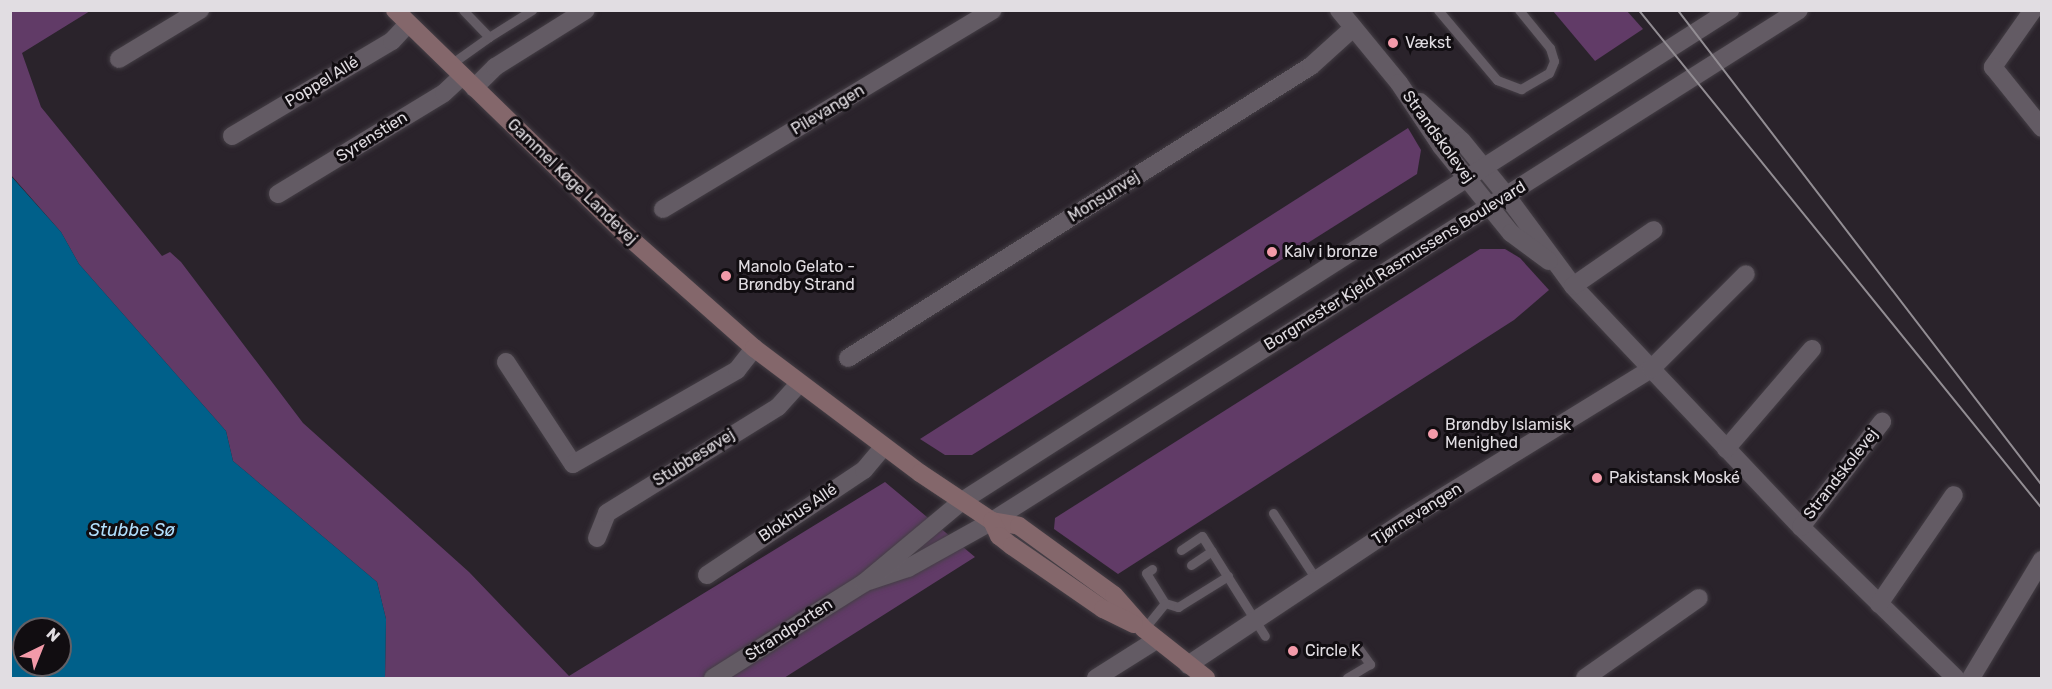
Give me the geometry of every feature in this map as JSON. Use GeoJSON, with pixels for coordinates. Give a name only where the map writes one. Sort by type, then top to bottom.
{"type":"FeatureCollection","features":[{"type":"Feature","properties":{"kind":"main road","name":"Gammel Køge Landevej"},"geometry":{"type":"LineString","coordinates":[[395,10],[623,232],[754,348],[884,446],[992,521],[999,536],[1012,546],[1103,609],[1150,634],[1204,678]]}},
{"type":"Feature","properties":{"kind":"street"},"geometry":{"type":"LineString","coordinates":[[119,59],[200,10]]}},
{"type":"Feature","properties":{"kind":"street","name":"Syrenstien"},"geometry":{"type":"LineString","coordinates":[[278,195],[444,93],[462,76],[495,67],[586,10]]}},
{"type":"Feature","properties":{"kind":"street","name":"Pilevangen"},"geometry":{"type":"LineString","coordinates":[[663,209],[993,10]]}},
{"type":"Feature","properties":{"kind":"street","name":"Strandskolevej"},"geometry":{"type":"LineString","coordinates":[[1339,10],[1399,83],[1467,178],[1511,233],[1556,265]]}},
{"type":"Feature","properties":{"kind":"street","name":"Borgmester Kjeld Rasmussens Boulevard"},"geometry":{"type":"LineString","coordinates":[[962,501],[1730,10]]}},
{"type":"Feature","properties":{"kind":"street"},"geometry":{"type":"LineString","coordinates":[[2032,10],[1993,67],[2042,128]]}},
{"type":"Feature","properties":{"kind":"street","name":"Borgmester Kjeld Rasmussens Boulevard"},"geometry":{"type":"LineString","coordinates":[[992,521],[1489,206],[1785,13]]}},
{"type":"Feature","properties":{"kind":"street","name":"Poppel Allé"},"geometry":{"type":"LineString","coordinates":[[232,136],[392,41],[408,24]]}},
{"type":"Feature","properties":{"kind":"street","name":"Monsunvej"},"geometry":{"type":"LineString","coordinates":[[848,358],[1311,66],[1353,28]]}},
{"type":"Feature","properties":{"kind":"street","name":"Strandskolevej"},"geometry":{"type":"LineString","coordinates":[[1399,83],[1462,141],[1506,195],[1573,286],[1801,527],[1956,678]]}},
{"type":"Feature","properties":{"kind":"street"},"geometry":{"type":"LineString","coordinates":[[1573,286],[1654,230]]}},
{"type":"Feature","properties":{"kind":"street"},"geometry":{"type":"LineString","coordinates":[[1651,369],[1746,274]]}},
{"type":"Feature","properties":{"kind":"street"},"geometry":{"type":"LineString","coordinates":[[506,362],[573,464],[736,370],[754,348]]}},
{"type":"Feature","properties":{"kind":"street"},"geometry":{"type":"LineString","coordinates":[[1726,449],[1812,349]]}},
{"type":"Feature","properties":{"kind":"street","name":"Tjørnevangen"},"geometry":{"type":"LineString","coordinates":[[1188,665],[1316,579],[1651,369]]}},
{"type":"Feature","properties":{"kind":"street","name":"Stubbesøvej"},"geometry":{"type":"LineString","coordinates":[[597,537],[607,513],[778,407],[799,384]]}},
{"type":"Feature","properties":{"kind":"street","name":"Strandskolevej"},"geometry":{"type":"LineString","coordinates":[[1801,527],[1882,422]]}},
{"type":"Feature","properties":{"kind":"street","name":"Blokhus Allé"},"geometry":{"type":"LineString","coordinates":[[707,574],[864,470],[884,446]]}},
{"type":"Feature","properties":{"kind":"street"},"geometry":{"type":"LineString","coordinates":[[1879,603],[1954,495]]}},
{"type":"Feature","properties":{"kind":"street","name":"Strandporten"},"geometry":{"type":"LineString","coordinates":[[713,678],[864,583],[962,501]]}},
{"type":"Feature","properties":{"kind":"street","name":"Strandporten"},"geometry":{"type":"LineString","coordinates":[[864,583],[908,568],[992,521]]}},
{"type":"Feature","properties":{"kind":"street"},"geometry":{"type":"LineString","coordinates":[[1971,678],[2042,560]]}},
{"type":"Feature","properties":{"kind":"street"},"geometry":{"type":"LineString","coordinates":[[1585,678],[1700,598]]}},
{"type":"Feature","properties":{"kind":"street"},"geometry":{"type":"LineString","coordinates":[[1096,678],[1150,634]]}},
{"type":"Feature","properties":{"kind":"lane"},"geometry":{"type":"LineString","coordinates":[[463,10],[489,37]]}},
{"type":"Feature","properties":{"kind":"lane"},"geometry":{"type":"LineString","coordinates":[[462,76],[489,37],[532,10]]}},
{"type":"Feature","properties":{"kind":"lane"},"geometry":{"type":"LineString","coordinates":[[1438,10],[1497,80],[1521,89],[1549,73],[1554,61],[1550,48],[1519,10]]}},
{"type":"Feature","properties":{"kind":"lane"},"geometry":{"type":"LineString","coordinates":[[1273,513],[1316,579]]}},
{"type":"Feature","properties":{"kind":"lane"},"geometry":{"type":"LineString","coordinates":[[1181,550],[1202,536],[1265,636]]}},
{"type":"Feature","properties":{"kind":"lane"},"geometry":{"type":"LineString","coordinates":[[1191,565],[1212,550]]}},
{"type":"Feature","properties":{"kind":"lane"},"geometry":{"type":"LineString","coordinates":[[1150,634],[1165,603],[1159,586],[1146,573],[1152,569]]}},
{"type":"Feature","properties":{"kind":"lane"},"geometry":{"type":"LineString","coordinates":[[1165,603],[1178,607],[1228,576]]}},
{"type":"Feature","properties":{"kind":"lane"},"geometry":{"type":"LineString","coordinates":[[1344,652],[1359,649],[1370,664],[1347,678]]}},
{"type":"Feature","properties":{"kind":"shaded area"},"geometry":{"type":"Polygon","coordinates":[[[10,11],[90,11],[22,53],[41,107],[162,256],[170,252],[181,262],[303,423],[469,572],[569,676],[885,482],[975,557],[784,678],[385,678],[386,619],[377,582],[233,461],[226,431],[79,264],[61,232],[11,175],[10,11]]]}},
{"type":"Feature","properties":{"kind":"shaded area"},"geometry":{"type":"Polygon","coordinates":[[[1553,11],[1627,11],[1643,29],[1595,61],[1553,11]]]}},
{"type":"Feature","properties":{"kind":"shaded area"},"geometry":{"type":"Polygon","coordinates":[[[1408,128],[1421,150],[1417,174],[972,455],[945,455],[920,439],[1408,128]]]}},
{"type":"Feature","properties":{"kind":"shaded area"},"geometry":{"type":"Polygon","coordinates":[[[1480,249],[1505,249],[1520,258],[1549,290],[1514,320],[1118,574],[1054,529],[1055,518],[1480,249]]]}},
{"type":"Feature","properties":{"kind":"water","name":"Stubbe Sø"},"geometry":{"type":"Polygon","coordinates":[[[10,175],[61,232],[79,264],[226,431],[233,461],[377,582],[386,619],[385,678],[11,678],[10,175]]]}},
{"type":"Feature","properties":{"kind":"tram line"},"geometry":{"type":"LineString","coordinates":[[1639,10],[2042,508]]}},
{"type":"Feature","properties":{"kind":"tram line"},"geometry":{"type":"LineString","coordinates":[[1678,10],[2042,485]]}},
{"type":"Feature","properties":{"kind":"place","name":"Vækst"},"geometry":{"type":"Point","coordinates":[1393,43]}},
{"type":"Feature","properties":{"kind":"place","name":"Kalv i bronze"},"geometry":{"type":"Point","coordinates":[1272,252]}},
{"type":"Feature","properties":{"kind":"place","name":"Manolo Gelato - Brøndby Strand"},"geometry":{"type":"Point","coordinates":[726,276]}},
{"type":"Feature","properties":{"kind":"place","name":"Brøndby Islamisk Menighed"},"geometry":{"type":"Point","coordinates":[1433,434]}},
{"type":"Feature","properties":{"kind":"place","name":"Pakistansk Moské"},"geometry":{"type":"Point","coordinates":[1597,478]}},
{"type":"Feature","properties":{"kind":"place","name":"Circle K"},"geometry":{"type":"Point","coordinates":[1293,651]}}]}
